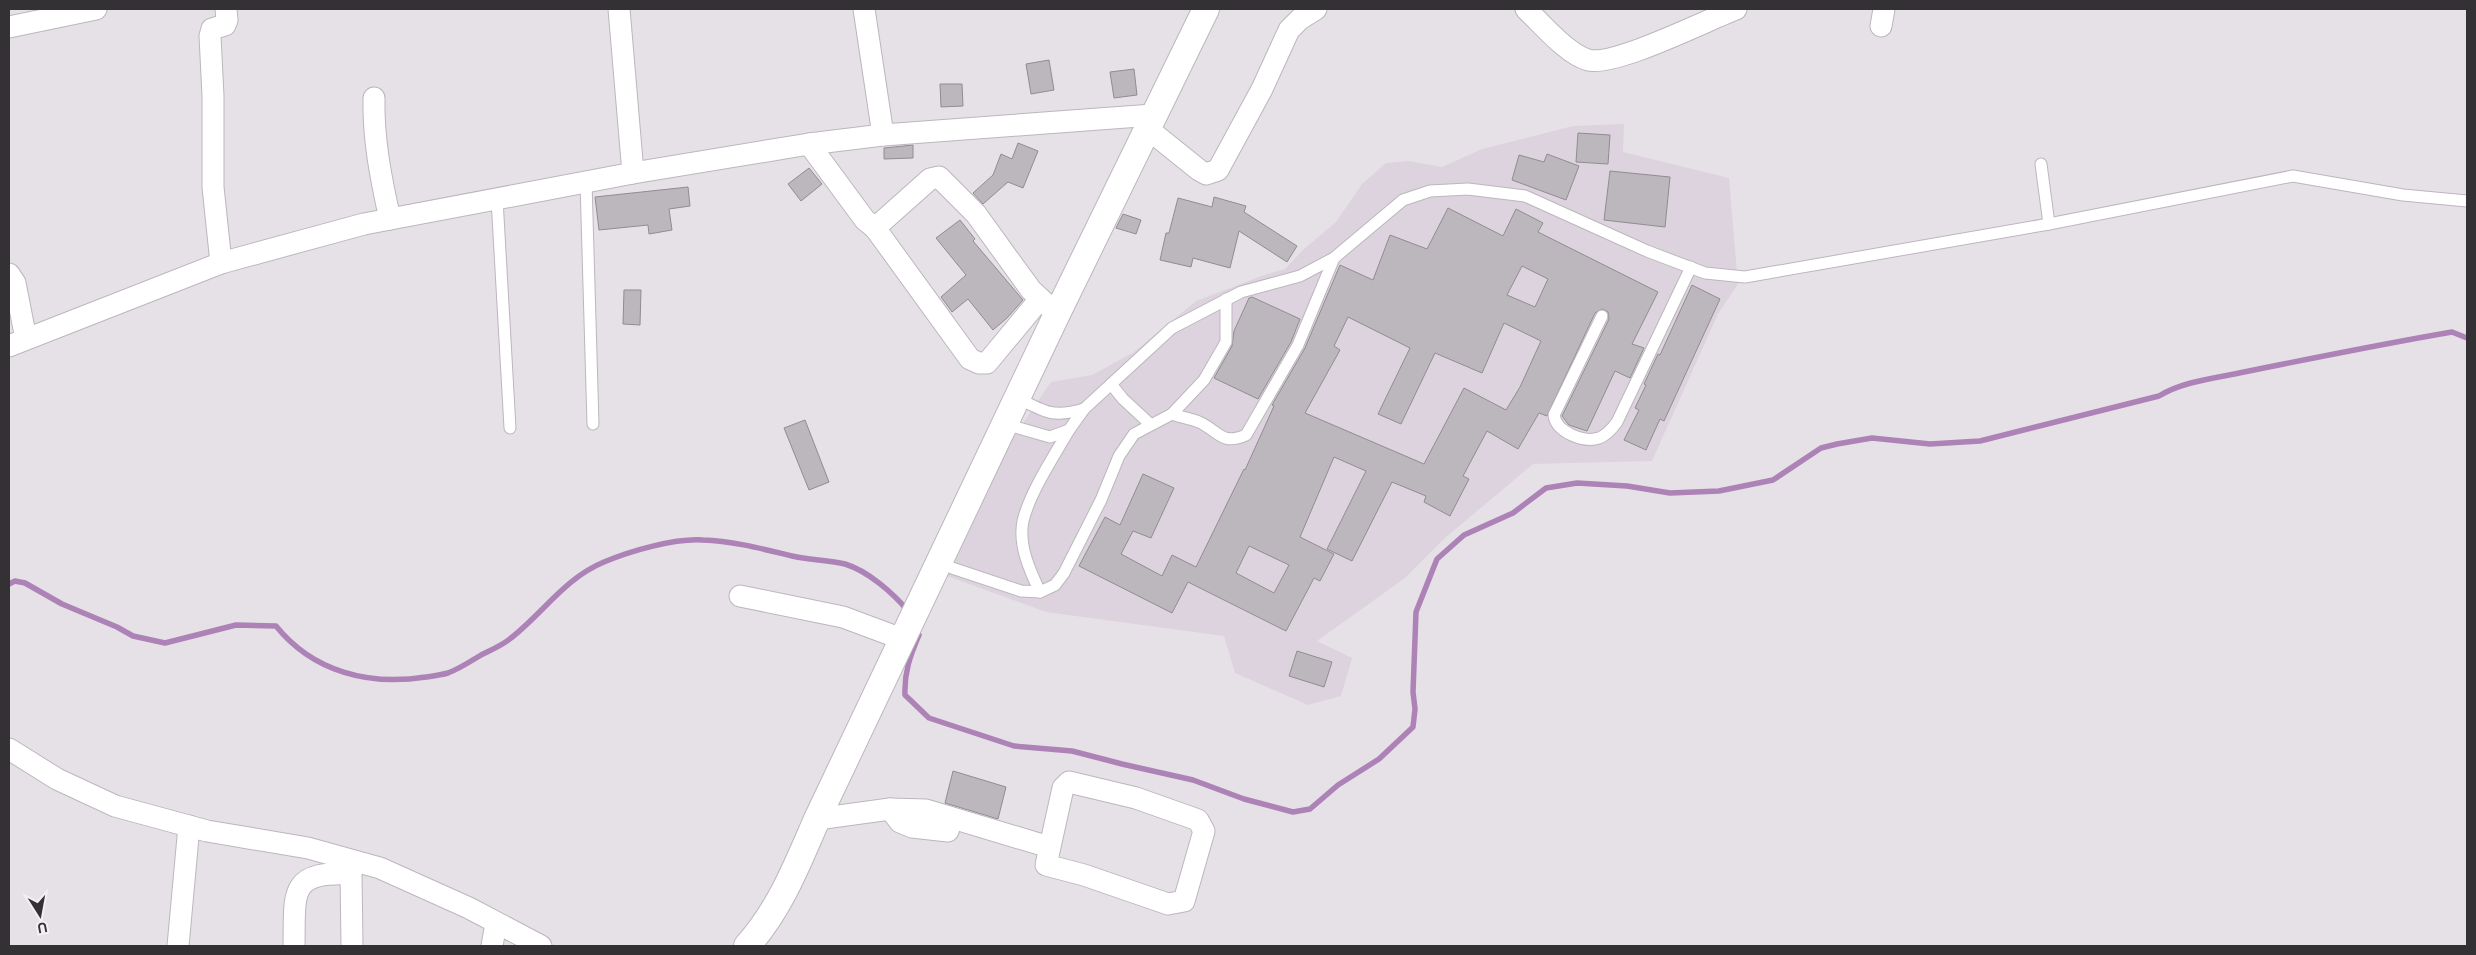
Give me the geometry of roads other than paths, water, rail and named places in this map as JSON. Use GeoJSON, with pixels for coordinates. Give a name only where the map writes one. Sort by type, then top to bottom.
{"type":"FeatureCollection","features":[{"type":"Feature","properties":{"kind":"street"},"geometry":{"type":"LineString","coordinates":[[9,27],[96,9]]}},
{"type":"Feature","properties":{"kind":"street"},"geometry":{"type":"LineString","coordinates":[[221,263],[213,187],[213,96],[210,36],[212,30],[225,25],[227,20],[226,9]]}},
{"type":"Feature","properties":{"kind":"street"},"geometry":{"type":"LineString","coordinates":[[620,9],[633,173]]}},
{"type":"Feature","properties":{"kind":"street"},"geometry":{"type":"LineString","coordinates":[[864,9],[883,135]]}},
{"type":"Feature","properties":{"kind":"street"},"geometry":{"type":"LineString","coordinates":[[747,946],[766,924],[789,885],[816,819],[1018,398],[1048,306],[1151,122],[1206,9]]}},
{"type":"Feature","properties":{"kind":"street"},"geometry":{"type":"LineString","coordinates":[[9,274],[15,284],[17,342],[221,263],[390,219],[633,173],[809,144],[883,135],[1151,122],[1198,170],[1206,174],[1218,170],[1262,89],[1289,30],[1300,19],[1316,9]]}},
{"type":"Feature","properties":{"kind":"street"},"geometry":{"type":"LineString","coordinates":[[1526,9],[1550,34],[1576,53],[1593,60],[1619,57],[1736,9]]}},
{"type":"Feature","properties":{"kind":"street"},"geometry":{"type":"LineString","coordinates":[[374,98],[376,144],[390,219]]}},
{"type":"Feature","properties":{"kind":"street"},"geometry":{"type":"LineString","coordinates":[[809,144],[866,220],[875,228],[970,359],[979,363],[986,363],[1048,306]]}},
{"type":"Feature","properties":{"kind":"street"},"geometry":{"type":"LineString","coordinates":[[875,228],[930,179],[938,177],[976,214],[1031,290],[1048,306]]}},
{"type":"Feature","properties":{"kind":"street"},"geometry":{"type":"LineString","coordinates":[[740,596],[843,617],[910,624]]}},
{"type":"Feature","properties":{"kind":"street"},"geometry":{"type":"LineString","coordinates":[[9,748],[56,779],[115,806],[189,826],[308,848],[350,866],[380,868],[468,908],[541,946]]}},
{"type":"Feature","properties":{"kind":"street"},"geometry":{"type":"LineString","coordinates":[[1069,782],[1136,798],[1198,820],[1204,831],[1187,897],[1184,902],[1178,904],[1168,904],[1084,875],[1046,865],[1049,847],[1063,788],[1069,782]]}},
{"type":"Feature","properties":{"kind":"street"},"geometry":{"type":"LineString","coordinates":[[816,819],[890,809],[926,810],[1049,847]]}},
{"type":"Feature","properties":{"kind":"street"},"geometry":{"type":"LineString","coordinates":[[178,946],[189,826]]}},
{"type":"Feature","properties":{"kind":"street"},"geometry":{"type":"LineString","coordinates":[[294,946],[295,902],[300,887],[308,878],[350,866]]}},
{"type":"Feature","properties":{"kind":"street"},"geometry":{"type":"LineString","coordinates":[[350,866],[352,946]]}},
{"type":"Feature","properties":{"kind":"street"},"geometry":{"type":"LineString","coordinates":[[492,946],[496,923]]}},
{"type":"Feature","properties":{"kind":"lane"},"geometry":{"type":"LineString","coordinates":[[2041,164],[2049,224]]}},
{"type":"Feature","properties":{"kind":"lane"},"geometry":{"type":"LineString","coordinates":[[1040,592],[1029,570],[1023,546],[1023,522],[1041,481],[1069,430],[1084,409],[1172,328],[1241,292],[1300,276],[1334,258],[1403,200],[1430,191],[1468,189],[1525,196],[1647,251],[1705,273],[1744,277],[2049,224],[2293,176],[2403,195],[2467,201]]}},
{"type":"Feature","properties":{"kind":"lane"},"geometry":{"type":"LineString","coordinates":[[586,182],[593,424]]}},
{"type":"Feature","properties":{"kind":"lane"},"geometry":{"type":"LineString","coordinates":[[497,199],[510,428]]}},
{"type":"Feature","properties":{"kind":"lane"},"geometry":{"type":"LineString","coordinates":[[1172,414],[1200,422],[1222,438],[1234,441],[1246,435],[1298,345],[1334,258]]}},
{"type":"Feature","properties":{"kind":"lane"},"geometry":{"type":"LineString","coordinates":[[1602,316],[1554,415],[1555,423],[1559,429],[1589,440],[1601,438],[1611,431],[1617,422],[1690,267]]}},
{"type":"Feature","properties":{"kind":"lane"},"geometry":{"type":"LineString","coordinates":[[939,561],[952,568],[1021,591],[1040,592],[1055,585],[1064,573],[1101,500],[1119,456],[1134,434],[1172,414],[1204,380],[1226,342],[1226,299]]}},
{"type":"Feature","properties":{"kind":"lane"},"geometry":{"type":"LineString","coordinates":[[1111,384],[1123,399],[1150,424]]}},
{"type":"Feature","properties":{"kind":"lane"},"geometry":{"type":"LineString","coordinates":[[1018,398],[1045,413],[1065,415],[1084,409]]}},
{"type":"Feature","properties":{"kind":"lane"},"geometry":{"type":"LineString","coordinates":[[1005,424],[1050,437],[1069,430]]}},
{"type":"Feature","properties":{"kind":"waterway"},"geometry":{"type":"LineString","coordinates":[[919,635],[908,665],[905,695],[929,718],[1014,746],[1072,751],[1193,780],[1244,799],[1293,812],[1310,809],[1338,785],[1379,759],[1413,727],[1415,709],[1413,692],[1416,612],[1437,559],[1464,535],[1513,513],[1546,488],[1577,483],[1627,486],[1670,493],[1719,491],[1773,480],[1821,448],[1837,444],[1872,438],[1930,444],[1980,441],[2159,396],[2168,391],[2200,381],[2452,332],[2467,338]]}},
{"type":"Feature","properties":{"kind":"waterway"},"geometry":{"type":"LineString","coordinates":[[9,584],[15,581],[25,583],[62,604],[117,627],[133,636],[165,643],[236,625],[276,626],[307,655],[325,665],[363,677],[384,679],[426,677],[443,674],[465,665],[508,641],[566,586],[590,569],[626,554],[679,541],[703,540],[725,542],[798,557],[845,564],[854,567],[879,583],[908,611]]}}]}
